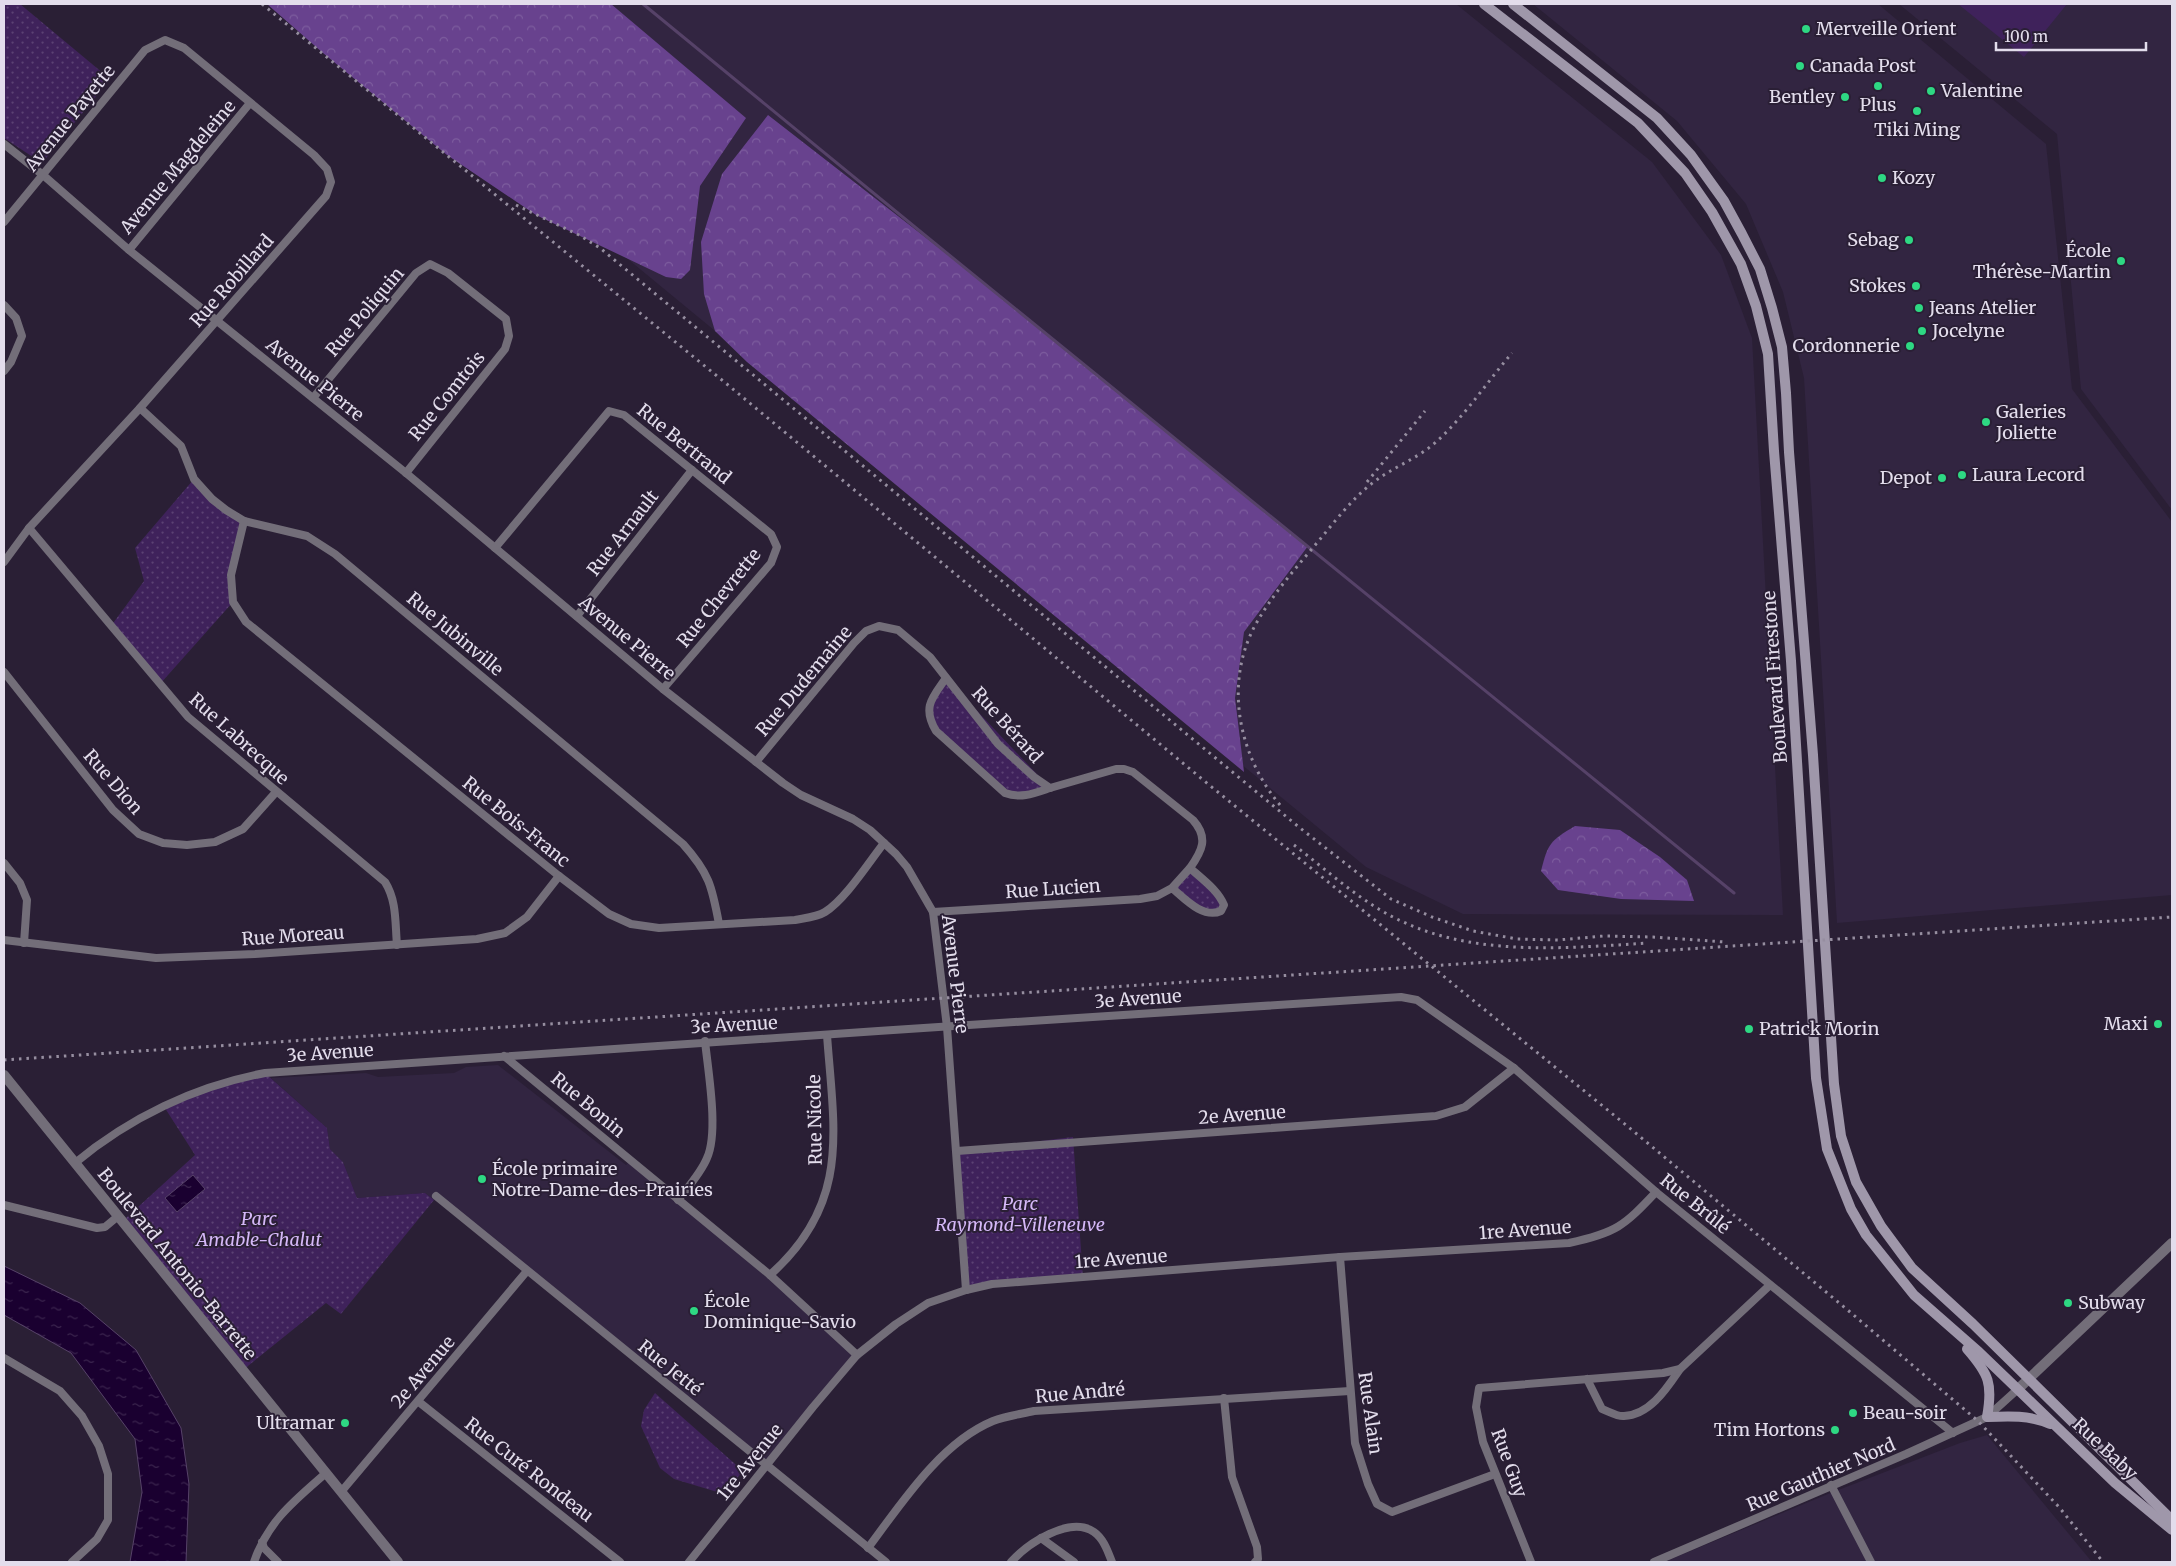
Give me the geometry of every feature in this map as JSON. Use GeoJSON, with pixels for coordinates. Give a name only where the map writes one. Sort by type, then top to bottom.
{"type":"FeatureCollection","features":[{"type":"Feature","properties":{"kind":"main road","name":"Boulevard Firestone"},"geometry":{"type":"LineString","coordinates":[[1484,4],[1638,124],[1685,173],[1712,212],[1741,264],[1756,306],[1769,363],[1774,451],[1792,661],[1812,1010],[1820,1114],[1827,1149],[1837,1178],[1866,1235],[1914,1295],[2018,1389]]}},
{"type":"Feature","properties":{"kind":"main road","name":"Boulevard Firestone"},"geometry":{"type":"LineString","coordinates":[[1513,4],[1657,118],[1682,144],[1724,202],[1760,269],[1782,347],[1813,755],[1834,1084],[1842,1136],[1856,1182],[1881,1226],[1912,1268],[2029,1379]]}},
{"type":"Feature","properties":{"kind":"main road"},"geometry":{"type":"LineString","coordinates":[[1942,1320],[1986,1373],[1990,1389],[1987,1417],[2028,1417],[2055,1426]]}},
{"type":"Feature","properties":{"kind":"main road","name":"Rue Baby"},"geometry":{"type":"LineString","coordinates":[[2029,1379],[2172,1520]]}},
{"type":"Feature","properties":{"kind":"main road","name":"Rue Baby"},"geometry":{"type":"LineString","coordinates":[[2018,1389],[2115,1483],[2172,1530]]}},
{"type":"Feature","properties":{"kind":"street","name":"Rue Robillard"},"geometry":{"type":"LineString","coordinates":[[4,562],[28,528],[140,408],[326,196],[331,182],[327,169],[314,155],[184,48],[165,40]]}},
{"type":"Feature","properties":{"kind":"street","name":"Avenue Payette"},"geometry":{"type":"LineString","coordinates":[[4,222],[145,50],[165,40]]}},
{"type":"Feature","properties":{"kind":"street","name":"Avenue Magdeleine"},"geometry":{"type":"LineString","coordinates":[[129,250],[250,102]]}},
{"type":"Feature","properties":{"kind":"street","name":"Avenue Pierre"},"geometry":{"type":"LineString","coordinates":[[4,144],[43,175],[129,250],[406,473],[663,689],[801,795],[870,830],[907,867],[933,912],[947,1027],[966,1290]]}},
{"type":"Feature","properties":{"kind":"street","name":"Rue Poliquin"},"geometry":{"type":"LineString","coordinates":[[313,398],[416,273],[430,264],[448,272],[506,320],[509,336]]}},
{"type":"Feature","properties":{"kind":"street"},"geometry":{"type":"LineString","coordinates":[[4,305],[16,318],[22,336],[11,362],[4,371]]}},
{"type":"Feature","properties":{"kind":"street","name":"Rue Comtois"},"geometry":{"type":"LineString","coordinates":[[406,473],[505,349],[509,336]]}},
{"type":"Feature","properties":{"kind":"street","name":"Rue Jubinville"},"geometry":{"type":"LineString","coordinates":[[140,408],[181,446],[194,479],[212,500],[244,521],[307,536],[335,554],[683,844],[706,873],[712,887],[719,924]]}},
{"type":"Feature","properties":{"kind":"street","name":"Rue Bertrand"},"geometry":{"type":"LineString","coordinates":[[495,548],[609,411],[624,415],[692,470],[771,534],[777,547]]}},
{"type":"Feature","properties":{"kind":"street","name":"Rue Arnault"},"geometry":{"type":"LineString","coordinates":[[577,616],[692,470]]}},
{"type":"Feature","properties":{"kind":"street","name":"Rue Bois-Franc"},"geometry":{"type":"LineString","coordinates":[[244,521],[231,575],[233,602],[246,622],[559,876],[609,914],[631,924],[659,928],[795,920],[825,912],[837,902],[884,843]]}},
{"type":"Feature","properties":{"kind":"street","name":"Rue Labrecque"},"geometry":{"type":"LineString","coordinates":[[28,528],[188,717],[386,882],[392,892],[394,902],[397,945]]}},
{"type":"Feature","properties":{"kind":"street","name":"Rue Chevrette"},"geometry":{"type":"LineString","coordinates":[[663,689],[771,563],[777,547]]}},
{"type":"Feature","properties":{"kind":"street","name":"Rue Bérard"},"geometry":{"type":"LineString","coordinates":[[879,626],[898,630],[930,658],[998,744],[1034,778],[1050,788]]}},
{"type":"Feature","properties":{"kind":"street","name":"Rue Dudemaine"},"geometry":{"type":"LineString","coordinates":[[756,762],[854,643],[866,631],[879,626]]}},
{"type":"Feature","properties":{"kind":"street","name":"Rue Dion"},"geometry":{"type":"LineString","coordinates":[[4,672],[113,810],[139,834],[163,844],[187,845],[215,842],[243,829],[276,792]]}},
{"type":"Feature","properties":{"kind":"street","name":"Rue Bérard"},"geometry":{"type":"LineString","coordinates":[[946,678],[930,701],[928,711],[930,720],[936,731],[1005,793],[1023,796],[1116,769],[1133,772],[1194,820],[1200,827],[1202,852],[1190,868]]}},
{"type":"Feature","properties":{"kind":"street"},"geometry":{"type":"LineString","coordinates":[[4,863],[20,883],[27,900],[24,943]]}},
{"type":"Feature","properties":{"kind":"street"},"geometry":{"type":"LineString","coordinates":[[1172,888],[1183,898],[1206,913],[1214,914],[1221,911],[1224,905],[1221,899],[1190,868]]}},
{"type":"Feature","properties":{"kind":"street","name":"Rue Lucien"},"geometry":{"type":"LineString","coordinates":[[933,912],[1157,896],[1172,888],[1190,868]]}},
{"type":"Feature","properties":{"kind":"street","name":"Rue Moreau"},"geometry":{"type":"LineString","coordinates":[[4,940],[156,958],[255,954],[478,939],[506,933],[527,918],[559,876]]}},
{"type":"Feature","properties":{"kind":"street","name":"3e Avenue"},"geometry":{"type":"LineString","coordinates":[[75,1163],[95,1146],[163,1105],[250,1076],[265,1073],[705,1042],[1400,997],[1418,1000]]}},
{"type":"Feature","properties":{"kind":"street","name":"Rue Brûlé"},"geometry":{"type":"LineString","coordinates":[[1418,1000],[1514,1068],[1656,1192],[1953,1433]]}},
{"type":"Feature","properties":{"kind":"street","name":"Rue Nicole"},"geometry":{"type":"LineString","coordinates":[[770,1275],[785,1262],[824,1203],[832,1170],[834,1143],[827,1035]]}},
{"type":"Feature","properties":{"kind":"street"},"geometry":{"type":"LineString","coordinates":[[678,1200],[702,1167],[710,1147],[711,1110],[705,1042]]}},
{"type":"Feature","properties":{"kind":"street","name":"Rue Bonin"},"geometry":{"type":"LineString","coordinates":[[504,1056],[770,1275],[857,1355]]}},
{"type":"Feature","properties":{"kind":"street","name":"2e Avenue"},"geometry":{"type":"LineString","coordinates":[[957,1151],[1436,1116],[1465,1107],[1514,1068]]}},
{"type":"Feature","properties":{"kind":"street","name":"Boulevard Antonio-Barrette"},"geometry":{"type":"LineString","coordinates":[[4,1075],[398,1562]]}},
{"type":"Feature","properties":{"kind":"street","name":"1re Avenue"},"geometry":{"type":"LineString","coordinates":[[688,1562],[767,1466],[812,1407],[857,1355],[896,1324],[928,1303],[966,1290],[992,1284],[1340,1257],[1569,1243],[1593,1238],[1618,1228],[1629,1220],[1656,1192]]}},
{"type":"Feature","properties":{"kind":"street","name":"Rue Jetté"},"geometry":{"type":"LineString","coordinates":[[436,1196],[886,1562]]}},
{"type":"Feature","properties":{"kind":"street"},"geometry":{"type":"LineString","coordinates":[[4,1204],[98,1228],[104,1227],[117,1217]]}},
{"type":"Feature","properties":{"kind":"street"},"geometry":{"type":"LineString","coordinates":[[2018,1389],[2172,1243]]}},
{"type":"Feature","properties":{"kind":"street","name":"Rue Alain"},"geometry":{"type":"LineString","coordinates":[[1340,1257],[1355,1443],[1368,1484],[1377,1504],[1392,1512],[1495,1474]]}},
{"type":"Feature","properties":{"kind":"street","name":"2e Avenue"},"geometry":{"type":"LineString","coordinates":[[341,1492],[528,1271]]}},
{"type":"Feature","properties":{"kind":"street"},"geometry":{"type":"LineString","coordinates":[[1587,1379],[1602,1409],[1624,1416],[1646,1409],[1664,1392],[1680,1369],[1770,1285]]}},
{"type":"Feature","properties":{"kind":"street"},"geometry":{"type":"LineString","coordinates":[[4,1358],[60,1391],[82,1416],[99,1446],[108,1474],[108,1520],[97,1539],[72,1562]]}},
{"type":"Feature","properties":{"kind":"street","name":"Rue Guy"},"geometry":{"type":"LineString","coordinates":[[1531,1562],[1483,1442],[1476,1407],[1479,1388],[1663,1373],[1680,1369]]}},
{"type":"Feature","properties":{"kind":"street","name":"Rue Gauthier Nord"},"geometry":{"type":"LineString","coordinates":[[1654,1562],[1987,1417],[2018,1389]]}},
{"type":"Feature","properties":{"kind":"street","name":"Rue André"},"geometry":{"type":"LineString","coordinates":[[868,1548],[919,1482],[959,1442],[993,1422],[1034,1410],[1350,1390]]}},
{"type":"Feature","properties":{"kind":"street"},"geometry":{"type":"LineString","coordinates":[[1224,1398],[1232,1477],[1257,1547],[1258,1559],[1256,1562]]}},
{"type":"Feature","properties":{"kind":"street","name":"Rue Curé Rondeau"},"geometry":{"type":"LineString","coordinates":[[419,1402],[620,1562]]}},
{"type":"Feature","properties":{"kind":"street"},"geometry":{"type":"LineString","coordinates":[[254,1562],[262,1542],[275,1520],[290,1504],[326,1473]]}},
{"type":"Feature","properties":{"kind":"street"},"geometry":{"type":"LineString","coordinates":[[1832,1485],[1871,1562]]}},
{"type":"Feature","properties":{"kind":"street"},"geometry":{"type":"LineString","coordinates":[[1011,1562],[1041,1538],[1060,1530],[1077,1528],[1093,1531],[1101,1539],[1112,1562]]}},
{"type":"Feature","properties":{"kind":"street"},"geometry":{"type":"LineString","coordinates":[[1041,1538],[1074,1562]]}},
{"type":"Feature","properties":{"kind":"street"},"geometry":{"type":"LineString","coordinates":[[262,1542],[264,1548],[278,1562]]}},
{"type":"Feature","properties":{"kind":"shaded area"},"geometry":{"type":"Polygon","coordinates":[[[412,4],[1456,4],[1652,162],[1721,255],[1752,338],[1783,915],[1463,914],[1366,867],[374,50],[412,4]]]}},
{"type":"Feature","properties":{"kind":"shaded area"},"geometry":{"type":"Polygon","coordinates":[[[1533,4],[1878,4],[2046,144],[2072,389],[2172,522],[2172,895],[1837,923],[1804,378],[1783,292],[1746,204],[1677,121],[1533,4]]]}},
{"type":"Feature","properties":{"kind":"shaded area","name":"École Thérèse-Martin"},"geometry":{"type":"Polygon","coordinates":[[[1899,4],[2172,4],[2172,510],[2081,389],[2057,134],[1899,4]]]}},
{"type":"Feature","properties":{"kind":"shaded area"},"geometry":{"type":"Polygon","coordinates":[[[498,1065],[626,1165],[631,1160],[857,1355],[767,1466],[438,1195],[434,1200],[425,1193],[357,1198],[343,1162],[330,1149],[327,1128],[271,1078],[366,1073],[378,1077],[454,1073],[466,1067],[498,1065]]]}},
{"type":"Feature","properties":{"kind":"shaded area"},"geometry":{"type":"Polygon","coordinates":[[[1987,1435],[2092,1562],[1664,1562],[1828,1494],[1960,1443],[1987,1435]]]}},
{"type":"Feature","properties":{"kind":"green space"},"geometry":{"type":"Polygon","coordinates":[[[4,4],[20,4],[110,79],[42,163],[4,138],[4,4]]]}},
{"type":"Feature","properties":{"kind":"green space"},"geometry":{"type":"Polygon","coordinates":[[[267,4],[611,4],[746,118],[700,186],[690,270],[681,279],[666,277],[536,215],[447,155],[323,53],[267,4]]]}},
{"type":"Feature","properties":{"kind":"green space"},"geometry":{"type":"Polygon","coordinates":[[[1958,4],[2067,4],[2024,57],[1958,4]]]}},
{"type":"Feature","properties":{"kind":"green space"},"geometry":{"type":"Polygon","coordinates":[[[768,115],[952,258],[1308,546],[1244,632],[1235,698],[1244,772],[747,362],[715,331],[704,294],[701,242],[722,174],[768,115]]]}},
{"type":"Feature","properties":{"kind":"green space"},"geometry":{"type":"Polygon","coordinates":[[[194,479],[212,499],[244,521],[231,575],[233,602],[160,684],[111,626],[144,581],[135,548],[194,479]]]}},
{"type":"Feature","properties":{"kind":"green space"},"geometry":{"type":"Polygon","coordinates":[[[946,678],[1050,788],[1014,796],[936,731],[928,711],[946,678]]]}},
{"type":"Feature","properties":{"kind":"green space"},"geometry":{"type":"Polygon","coordinates":[[[1575,826],[1620,830],[1660,857],[1687,880],[1694,901],[1621,899],[1558,890],[1541,871],[1543,862],[1548,848],[1555,839],[1575,826]]]}},
{"type":"Feature","properties":{"kind":"green space"},"geometry":{"type":"Polygon","coordinates":[[[1190,868],[1224,905],[1214,914],[1206,913],[1172,888],[1190,868]]]}},
{"type":"Feature","properties":{"kind":"green space","name":"Parc Amable-Chalut"},"geometry":{"type":"Polygon","coordinates":[[[265,1073],[327,1128],[330,1149],[343,1162],[357,1198],[425,1193],[434,1200],[341,1314],[326,1303],[243,1370],[126,1218],[195,1155],[163,1105],[265,1073]]]}},
{"type":"Feature","properties":{"kind":"green space","name":"Parc Raymond-Villeneuve"},"geometry":{"type":"Polygon","coordinates":[[[1073,1137],[1083,1278],[966,1290],[957,1151],[1073,1137]]]}},
{"type":"Feature","properties":{"kind":"green space"},"geometry":{"type":"Polygon","coordinates":[[[655,1393],[743,1471],[724,1494],[674,1479],[660,1468],[641,1426],[644,1410],[655,1393]]]}},
{"type":"Feature","properties":{"kind":"water"},"geometry":{"type":"Polygon","coordinates":[[[193,1175],[205,1189],[177,1212],[165,1198],[193,1175]]]}},
{"type":"Feature","properties":{"kind":"water"},"geometry":{"type":"Polygon","coordinates":[[[4,1266],[80,1303],[136,1350],[181,1428],[189,1484],[186,1562],[130,1562],[142,1492],[135,1439],[71,1353],[4,1315],[4,1266]]]}},
{"type":"Feature","properties":{"kind":"waterway"},"geometry":{"type":"LineString","coordinates":[[643,4],[1734,893]]}},
{"type":"Feature","properties":{"kind":"railway"},"geometry":{"type":"LineString","coordinates":[[262,4],[728,385],[1208,784],[1626,1125],[1850,1312],[1978,1421],[2059,1507],[2103,1562]]}},
{"type":"Feature","properties":{"kind":"railway"},"geometry":{"type":"LineString","coordinates":[[516,205],[579,235],[600,248],[1300,828],[1391,899],[1432,917],[1473,931],[1517,939],[1558,940],[1604,936],[1725,942]]}},
{"type":"Feature","properties":{"kind":"railway"},"geometry":{"type":"LineString","coordinates":[[1280,805],[1254,764],[1245,741],[1240,717],[1238,693],[1240,668],[1257,622],[1285,582],[1348,506],[1378,479],[1420,454],[1447,432],[1512,353]]}},
{"type":"Feature","properties":{"kind":"railway"},"geometry":{"type":"LineString","coordinates":[[1367,482],[1425,411]]}},
{"type":"Feature","properties":{"kind":"railway"},"geometry":{"type":"LineString","coordinates":[[1294,845],[1346,886],[1387,914],[1430,932],[1460,940],[1491,945],[1523,947],[1586,947],[1648,943]]}},
{"type":"Feature","properties":{"kind":"railway"},"geometry":{"type":"LineString","coordinates":[[4,1060],[2172,917]]}},
{"type":"Feature","properties":{"kind":"place","name":"Merveille Orient"},"geometry":{"type":"Point","coordinates":[1806,29]}},
{"type":"Feature","properties":{"kind":"place","name":"Canada Post"},"geometry":{"type":"Point","coordinates":[1800,66]}},
{"type":"Feature","properties":{"kind":"place","name":"Plus"},"geometry":{"type":"Point","coordinates":[1878,86]}},
{"type":"Feature","properties":{"kind":"place","name":"Valentine"},"geometry":{"type":"Point","coordinates":[1931,91]}},
{"type":"Feature","properties":{"kind":"place","name":"Bentley"},"geometry":{"type":"Point","coordinates":[1845,97]}},
{"type":"Feature","properties":{"kind":"place","name":"Tiki Ming"},"geometry":{"type":"Point","coordinates":[1917,111]}},
{"type":"Feature","properties":{"kind":"place","name":"Kozy"},"geometry":{"type":"Point","coordinates":[1882,178]}},
{"type":"Feature","properties":{"kind":"place","name":"Sebag"},"geometry":{"type":"Point","coordinates":[1909,240]}},
{"type":"Feature","properties":{"kind":"place","name":"École Thérèse-Martin"},"geometry":{"type":"Point","coordinates":[2121,261]}},
{"type":"Feature","properties":{"kind":"place","name":"Stokes"},"geometry":{"type":"Point","coordinates":[1916,286]}},
{"type":"Feature","properties":{"kind":"place","name":"Jeans Atelier"},"geometry":{"type":"Point","coordinates":[1919,308]}},
{"type":"Feature","properties":{"kind":"place","name":"Jocelyne"},"geometry":{"type":"Point","coordinates":[1922,331]}},
{"type":"Feature","properties":{"kind":"place","name":"Cordonnerie"},"geometry":{"type":"Point","coordinates":[1910,346]}},
{"type":"Feature","properties":{"kind":"place","name":"Galeries Joliette"},"geometry":{"type":"Point","coordinates":[1986,422]}},
{"type":"Feature","properties":{"kind":"place","name":"Laura Lecord"},"geometry":{"type":"Point","coordinates":[1962,475]}},
{"type":"Feature","properties":{"kind":"place","name":"Depot"},"geometry":{"type":"Point","coordinates":[1942,478]}},
{"type":"Feature","properties":{"kind":"place","name":"Maxi"},"geometry":{"type":"Point","coordinates":[2158,1024]}},
{"type":"Feature","properties":{"kind":"place","name":"Patrick Morin"},"geometry":{"type":"Point","coordinates":[1749,1029]}},
{"type":"Feature","properties":{"kind":"place","name":"École primaire Notre-Dame-des-Prairies"},"geometry":{"type":"Point","coordinates":[482,1179]}},
{"type":"Feature","properties":{"kind":"place","name":"Subway"},"geometry":{"type":"Point","coordinates":[2068,1303]}},
{"type":"Feature","properties":{"kind":"place","name":"École Dominique-Savio"},"geometry":{"type":"Point","coordinates":[694,1311]}},
{"type":"Feature","properties":{"kind":"place","name":"Beau-soir"},"geometry":{"type":"Point","coordinates":[1853,1413]}},
{"type":"Feature","properties":{"kind":"place","name":"Ultramar"},"geometry":{"type":"Point","coordinates":[345,1423]}},
{"type":"Feature","properties":{"kind":"place","name":"Tim Hortons"},"geometry":{"type":"Point","coordinates":[1835,1430]}}]}
